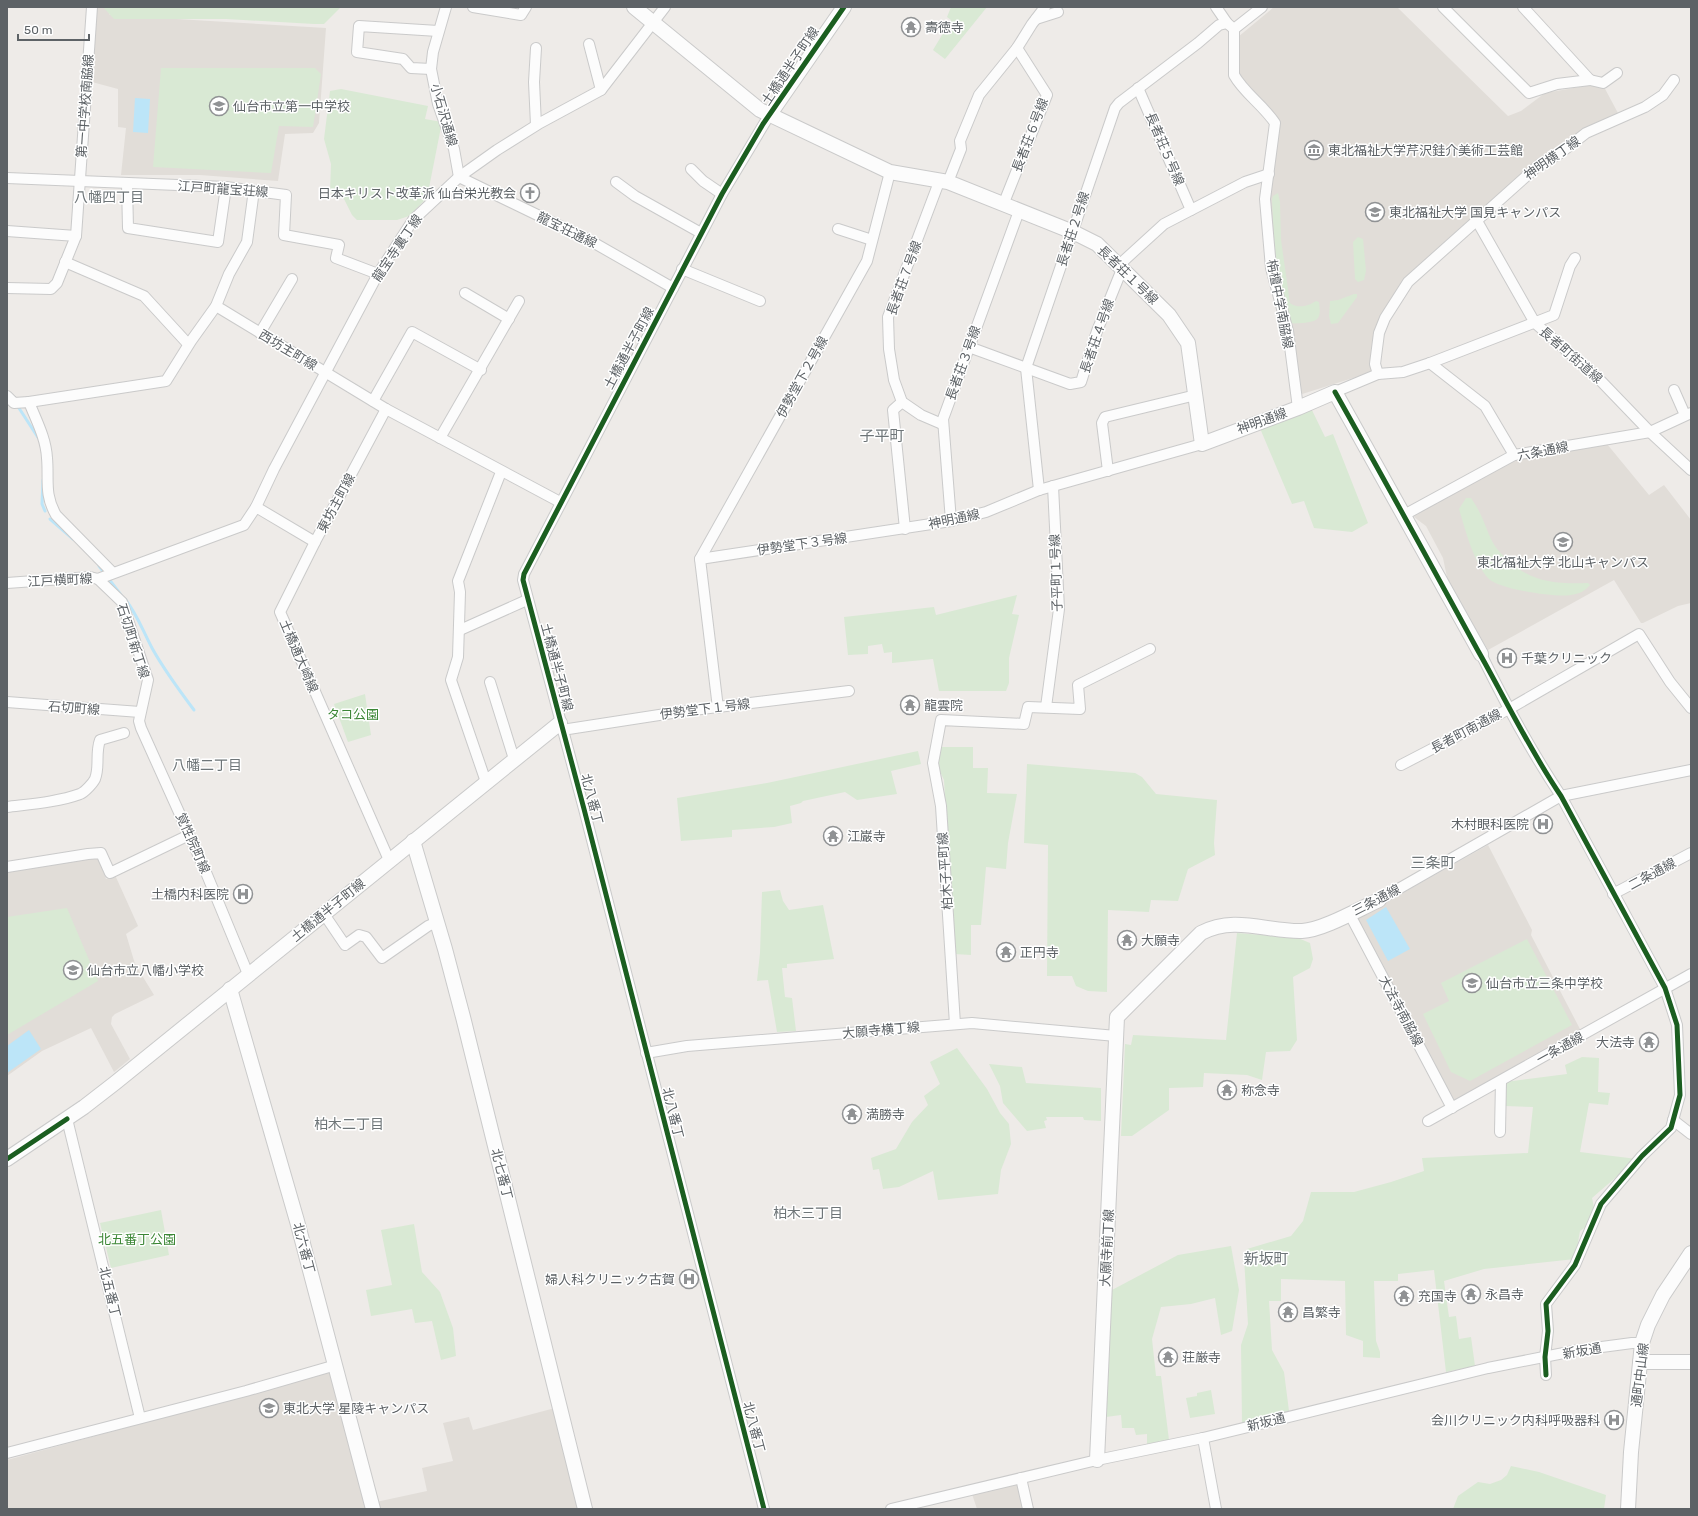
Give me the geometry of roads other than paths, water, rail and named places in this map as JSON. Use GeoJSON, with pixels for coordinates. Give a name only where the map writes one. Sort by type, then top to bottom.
{"type":"FeatureCollection","features":[{"type":"Feature","properties":{"kind":"street","name":"第一中学校南脇線"},"geometry":{"type":"LineString","coordinates":[[7,288],[51,289],[57,283],[76,236],[92,7]]}},
{"type":"Feature","properties":{"kind":"street","name":"小石沢通線"},"geometry":{"type":"LineString","coordinates":[[446,7],[438,30],[431,70],[438,104],[454,149],[459,177]]}},
{"type":"Feature","properties":{"kind":"street"},"geometry":{"type":"LineString","coordinates":[[473,7],[521,15],[526,7]]}},
{"type":"Feature","properties":{"kind":"street"},"geometry":{"type":"LineString","coordinates":[[634,7],[760,110],[890,172]]}},
{"type":"Feature","properties":{"kind":"street","name":"龍宝寺裏丁線"},"geometry":{"type":"LineString","coordinates":[[256,507],[274,469],[378,274],[413,220],[459,177],[536,125],[601,90],[665,7]]}},
{"type":"Feature","properties":{"kind":"street","name":"土橋通半子町線"},"geometry":{"type":"LineString","coordinates":[[7,1159],[67,1118],[133,1068],[514,759],[561,727],[523,580],[524,574],[560,502],[722,194],[770,114],[844,7]]}},
{"type":"Feature","properties":{"kind":"street","name":"長者荘７号線"},"geometry":{"type":"LineString","coordinates":[[902,402],[894,380],[890,357],[888,317],[944,182],[960,149],[960,141],[979,95],[1017,48],[1045,7]]}},
{"type":"Feature","properties":{"kind":"street"},"geometry":{"type":"LineString","coordinates":[[1216,7],[1230,26]]}},
{"type":"Feature","properties":{"kind":"street","name":"長者荘２号線"},"geometry":{"type":"LineString","coordinates":[[1039,490],[1026,368],[1115,108],[1119,103],[1198,43],[1219,25],[1230,26],[1262,7]]}},
{"type":"Feature","properties":{"kind":"street"},"geometry":{"type":"LineString","coordinates":[[1443,7],[1529,94],[1558,84],[1590,80],[1603,83],[1617,73]]}},
{"type":"Feature","properties":{"kind":"street"},"geometry":{"type":"LineString","coordinates":[[1523,7],[1590,80]]}},
{"type":"Feature","properties":{"kind":"street"},"geometry":{"type":"LineString","coordinates":[[1036,19],[1058,12]]}},
{"type":"Feature","properties":{"kind":"street"},"geometry":{"type":"LineString","coordinates":[[431,70],[410,68],[403,59],[357,52],[359,26],[438,30]]}},
{"type":"Feature","properties":{"kind":"street","name":"栴檀中学南脇線"},"geometry":{"type":"LineString","coordinates":[[1230,26],[1234,75],[1268,112],[1275,123],[1265,199],[1271,268],[1288,331],[1298,408]]}},
{"type":"Feature","properties":{"kind":"street"},"geometry":{"type":"LineString","coordinates":[[589,44],[601,90]]}},
{"type":"Feature","properties":{"kind":"street"},"geometry":{"type":"LineString","coordinates":[[536,48],[534,82],[536,125]]}},
{"type":"Feature","properties":{"kind":"street","name":"長者荘６号線"},"geometry":{"type":"LineString","coordinates":[[1003,205],[1047,95],[1017,48]]}},
{"type":"Feature","properties":{"kind":"street","name":"神明横丁線"},"geometry":{"type":"LineString","coordinates":[[1378,374],[1375,364],[1380,332],[1385,318],[1400,293],[1413,277],[1540,164],[1559,154],[1586,133],[1645,107],[1663,95],[1674,80]]}},
{"type":"Feature","properties":{"kind":"street","name":"長者荘５号線"},"geometry":{"type":"LineString","coordinates":[[1138,88],[1191,210]]}},
{"type":"Feature","properties":{"kind":"street"},"geometry":{"type":"LineString","coordinates":[[691,169],[703,181],[722,194]]}},
{"type":"Feature","properties":{"kind":"street","name":"長者荘１号線"},"geometry":{"type":"LineString","coordinates":[[890,172],[944,182],[1073,232],[1097,244],[1169,315],[1188,342],[1202,444]]}},
{"type":"Feature","properties":{"kind":"street","name":"伊勢堂下２号線"},"geometry":{"type":"LineString","coordinates":[[700,559],[867,261],[890,172]]}},
{"type":"Feature","properties":{"kind":"street","name":"長者荘４号線"},"geometry":{"type":"LineString","coordinates":[[969,347],[1070,384],[1081,382],[1097,331],[1120,267],[1164,224],[1245,182],[1269,174]]}},
{"type":"Feature","properties":{"kind":"street","name":"龍宝荘通線"},"geometry":{"type":"LineString","coordinates":[[459,177],[589,240],[673,288]]}},
{"type":"Feature","properties":{"kind":"street","name":"江戸町龍宝荘線"},"geometry":{"type":"LineString","coordinates":[[7,178],[226,187],[286,195],[284,235],[339,245],[336,258],[378,274]]}},
{"type":"Feature","properties":{"kind":"street"},"geometry":{"type":"LineString","coordinates":[[616,182],[635,196],[701,233]]}},
{"type":"Feature","properties":{"kind":"street"},"geometry":{"type":"LineString","coordinates":[[127,184],[128,228],[218,242],[226,187]]}},
{"type":"Feature","properties":{"kind":"street"},"geometry":{"type":"LineString","coordinates":[[17,401],[166,381],[188,344],[216,306],[229,274],[247,242],[254,190]]}},
{"type":"Feature","properties":{"kind":"street","name":"長者荘３号線"},"geometry":{"type":"LineString","coordinates":[[951,521],[942,424],[1019,211]]}},
{"type":"Feature","properties":{"kind":"street","name":"長者町街道線"},"geometry":{"type":"LineString","coordinates":[[1477,221],[1535,323],[1598,378],[1650,432],[1691,470]]}},
{"type":"Feature","properties":{"kind":"street"},"geometry":{"type":"LineString","coordinates":[[838,229],[872,240]]}},
{"type":"Feature","properties":{"kind":"street"},"geometry":{"type":"LineString","coordinates":[[7,231],[76,236]]}},
{"type":"Feature","properties":{"kind":"street","name":"神明通線"},"geometry":{"type":"LineString","coordinates":[[905,529],[951,521],[986,512],[1039,490],[1202,444],[1298,408],[1378,374],[1403,372],[1535,323],[1554,315],[1570,266],[1575,258]]}},
{"type":"Feature","properties":{"kind":"street"},"geometry":{"type":"LineString","coordinates":[[65,262],[144,296],[188,344]]}},
{"type":"Feature","properties":{"kind":"street"},"geometry":{"type":"LineString","coordinates":[[682,269],[760,301]]}},
{"type":"Feature","properties":{"kind":"street"},"geometry":{"type":"LineString","coordinates":[[260,333],[292,279]]}},
{"type":"Feature","properties":{"kind":"street"},"geometry":{"type":"LineString","coordinates":[[465,293],[509,319]]}},
{"type":"Feature","properties":{"kind":"street"},"geometry":{"type":"LineString","coordinates":[[440,438],[481,370],[519,301]]}},
{"type":"Feature","properties":{"kind":"street","name":"西坊主町線"},"geometry":{"type":"LineString","coordinates":[[216,306],[386,409],[501,472],[560,502]]}},
{"type":"Feature","properties":{"kind":"street"},"geometry":{"type":"LineString","coordinates":[[373,401],[412,332],[481,370]]}},
{"type":"Feature","properties":{"kind":"street"},"geometry":{"type":"LineString","coordinates":[[1430,363],[1485,406],[1514,455]]}},
{"type":"Feature","properties":{"kind":"street"},"geometry":{"type":"LineString","coordinates":[[1674,390],[1688,414]]}},
{"type":"Feature","properties":{"kind":"street"},"geometry":{"type":"LineString","coordinates":[[1335,392],[1543,770],[1561,796],[1665,988],[1678,1026],[1680,1095],[1671,1128],[1642,1156],[1601,1204],[1574,1265],[1546,1304],[1548,1332],[1545,1357],[1546,1375]]}},
{"type":"Feature","properties":{"kind":"street"},"geometry":{"type":"LineString","coordinates":[[1108,471],[1102,423],[1105,417],[1196,395]]}},
{"type":"Feature","properties":{"kind":"street","name":"石切町新丁線"},"geometry":{"type":"LineString","coordinates":[[17,401],[44,440],[48,458],[47,492],[49,503],[56,514],[105,575],[122,602],[148,680],[140,712]]}},
{"type":"Feature","properties":{"kind":"street"},"geometry":{"type":"LineString","coordinates":[[905,529],[892,410],[902,402],[921,415],[942,424]]}},
{"type":"Feature","properties":{"kind":"street","name":"東坊主町線"},"geometry":{"type":"LineString","coordinates":[[256,507],[315,542],[386,409]]}},
{"type":"Feature","properties":{"kind":"street","name":"六条通線"},"geometry":{"type":"LineString","coordinates":[[1404,515],[1514,455],[1650,432],[1688,414]]}},
{"type":"Feature","properties":{"kind":"street"},"geometry":{"type":"LineString","coordinates":[[486,782],[451,680],[458,657],[460,630],[460,592],[458,580],[501,472]]}},
{"type":"Feature","properties":{"kind":"street","name":"子平町１号線"},"geometry":{"type":"LineString","coordinates":[[1046,707],[1059,609],[1053,486]]}},
{"type":"Feature","properties":{"kind":"street"},"geometry":{"type":"LineString","coordinates":[[105,575],[244,525],[256,507]]}},
{"type":"Feature","properties":{"kind":"street","name":"伊勢堂下３号線"},"geometry":{"type":"LineString","coordinates":[[700,559],[905,529]]}},
{"type":"Feature","properties":{"kind":"street","name":"土橋通大崎線"},"geometry":{"type":"LineString","coordinates":[[315,542],[280,612],[389,860]]}},
{"type":"Feature","properties":{"kind":"street"},"geometry":{"type":"LineString","coordinates":[[700,559],[718,708]]}},
{"type":"Feature","properties":{"kind":"street","name":"江戸横町線"},"geometry":{"type":"LineString","coordinates":[[7,583],[105,575]]}},
{"type":"Feature","properties":{"kind":"street"},"geometry":{"type":"LineString","coordinates":[[460,630],[528,600]]}},
{"type":"Feature","properties":{"kind":"street","name":"長者町南通線"},"geometry":{"type":"LineString","coordinates":[[1401,765],[1509,709],[1639,634],[1670,682],[1691,708]]}},
{"type":"Feature","properties":{"kind":"street"},"geometry":{"type":"LineString","coordinates":[[1046,707],[1080,709],[1078,685],[1150,649]]}},
{"type":"Feature","properties":{"kind":"street"},"geometry":{"type":"LineString","coordinates":[[490,682],[514,759]]}},
{"type":"Feature","properties":{"kind":"street","name":"伊勢堂下１号線"},"geometry":{"type":"LineString","coordinates":[[561,727],[849,691]]}},
{"type":"Feature","properties":{"kind":"street","name":"石切町線"},"geometry":{"type":"LineString","coordinates":[[7,702],[140,712]]}},
{"type":"Feature","properties":{"kind":"street","name":"柏木子平町線"},"geometry":{"type":"LineString","coordinates":[[955,1024],[941,806],[933,763],[941,720],[1024,724],[1028,707],[1046,707]]}},
{"type":"Feature","properties":{"kind":"street","name":"覚性院町線"},"geometry":{"type":"LineString","coordinates":[[140,712],[138,721],[189,835],[248,974]]}},
{"type":"Feature","properties":{"kind":"street","name":"北八番丁"},"geometry":{"type":"LineString","coordinates":[[561,727],[764,1509]]}},
{"type":"Feature","properties":{"kind":"street"},"geometry":{"type":"LineString","coordinates":[[7,807],[81,793],[94,780],[97,770],[97,749],[100,740],[124,733]]}},
{"type":"Feature","properties":{"kind":"street","name":"三条通線"},"geometry":{"type":"LineString","coordinates":[[1116,1036],[1117,1017],[1195,938],[1206,930],[1226,924],[1302,931],[1317,927],[1379,900],[1561,796],[1691,770]]}},
{"type":"Feature","properties":{"kind":"street"},"geometry":{"type":"LineString","coordinates":[[7,867],[101,853],[110,873],[189,835]]}},
{"type":"Feature","properties":{"kind":"street","name":"北七番丁"},"geometry":{"type":"LineString","coordinates":[[413,841],[437,922],[475,1064],[585,1509]]}},
{"type":"Feature","properties":{"kind":"street","name":"二条通線"},"geometry":{"type":"LineString","coordinates":[[1613,894],[1691,853]]}},
{"type":"Feature","properties":{"kind":"street","name":"大法寺南脇線"},"geometry":{"type":"LineString","coordinates":[[1348,913],[1452,1108]]}},
{"type":"Feature","properties":{"kind":"street"},"geometry":{"type":"LineString","coordinates":[[324,914],[345,945],[358,935],[366,937],[382,958],[428,926],[437,922]]}},
{"type":"Feature","properties":{"kind":"street","name":"一条通線"},"geometry":{"type":"LineString","coordinates":[[1428,1121],[1691,974]]}},
{"type":"Feature","properties":{"kind":"street","name":"北六番丁"},"geometry":{"type":"LineString","coordinates":[[230,989],[262,1095],[336,1365],[373,1509]]}},
{"type":"Feature","properties":{"kind":"street","name":"大願寺横丁線"},"geometry":{"type":"LineString","coordinates":[[646,1053],[687,1046],[972,1023],[1116,1036]]}},
{"type":"Feature","properties":{"kind":"street","name":"大願寺前丁線"},"geometry":{"type":"LineString","coordinates":[[1097,1460],[1116,1036]]}},
{"type":"Feature","properties":{"kind":"street"},"geometry":{"type":"LineString","coordinates":[[1500,1132],[1501,1081]]}},
{"type":"Feature","properties":{"kind":"street","name":"北五番丁"},"geometry":{"type":"LineString","coordinates":[[67,1118],[140,1418]]}},
{"type":"Feature","properties":{"kind":"street"},"geometry":{"type":"LineString","coordinates":[[1674,1120],[1691,1134]]}},
{"type":"Feature","properties":{"kind":"street","name":"通町中山線"},"geometry":{"type":"LineString","coordinates":[[1628,1509],[1631,1452],[1642,1343],[1648,1325],[1663,1295],[1691,1252]]}},
{"type":"Feature","properties":{"kind":"street","name":"新坂通"},"geometry":{"type":"LineString","coordinates":[[891,1509],[1097,1460],[1203,1438],[1488,1368],[1579,1350],[1642,1343]]}},
{"type":"Feature","properties":{"kind":"street"},"geometry":{"type":"LineString","coordinates":[[1640,1362],[1691,1362]]}},
{"type":"Feature","properties":{"kind":"street"},"geometry":{"type":"LineString","coordinates":[[7,1453],[336,1365]]}},
{"type":"Feature","properties":{"kind":"street"},"geometry":{"type":"LineString","coordinates":[[1203,1438],[1216,1509]]}},
{"type":"Feature","properties":{"kind":"street"},"geometry":{"type":"LineString","coordinates":[[1021,1478],[1028,1509]]}},
{"type":"Feature","properties":{"kind":"water"},"geometry":{"type":"Polygon","coordinates":[[[135,98],[150,99],[148,133],[133,132],[135,98]]]}},
{"type":"Feature","properties":{"kind":"water"},"geometry":{"type":"Polygon","coordinates":[[[1386,907],[1410,949],[1388,961],[1366,920],[1386,907]]]}},
{"type":"Feature","properties":{"kind":"water"},"geometry":{"type":"Polygon","coordinates":[[[29,1030],[41,1049],[7,1073],[7,1046],[29,1030]]]}},
{"type":"Feature","properties":{"kind":"waterway"},"geometry":{"type":"LineString","coordinates":[[17,405],[39,439]]}},
{"type":"Feature","properties":{"kind":"waterway"},"geometry":{"type":"LineString","coordinates":[[43,480],[42,504],[45,511]]}},
{"type":"Feature","properties":{"kind":"waterway"},"geometry":{"type":"LineString","coordinates":[[50,519],[73,539]]}},
{"type":"Feature","properties":{"kind":"waterway"},"geometry":{"type":"LineString","coordinates":[[99,566],[121,595]]}},
{"type":"Feature","properties":{"kind":"waterway"},"geometry":{"type":"LineString","coordinates":[[125,599],[137,617],[152,648],[194,710]]}},
{"type":"Feature","properties":{"kind":"place","name":"壽徳寺"},"geometry":{"type":"Point","coordinates":[911,27]}},
{"type":"Feature","properties":{"kind":"place","name":"仙台市立第一中学校"},"geometry":{"type":"Point","coordinates":[219,106]}},
{"type":"Feature","properties":{"kind":"place","name":"東北福祉大学芹沢銈介美術工芸館"},"geometry":{"type":"Point","coordinates":[1314,150]}},
{"type":"Feature","properties":{"kind":"place","name":"日本キリスト改革派 仙台栄光教会"},"geometry":{"type":"Point","coordinates":[530,193]}},
{"type":"Feature","properties":{"kind":"place","name":"東北福祉大学 国見キャンパス"},"geometry":{"type":"Point","coordinates":[1375,212]}},
{"type":"Feature","properties":{"kind":"place","name":"東北福祉大学 北山キャンパス"},"geometry":{"type":"Point","coordinates":[1563,542]}},
{"type":"Feature","properties":{"kind":"place","name":"千葉クリニック"},"geometry":{"type":"Point","coordinates":[1507,658]}},
{"type":"Feature","properties":{"kind":"place","name":"龍雲院"},"geometry":{"type":"Point","coordinates":[910,705]}},
{"type":"Feature","properties":{"kind":"place","name":"木村眼科医院"},"geometry":{"type":"Point","coordinates":[1543,824]}},
{"type":"Feature","properties":{"kind":"place","name":"江巌寺"},"geometry":{"type":"Point","coordinates":[833,836]}},
{"type":"Feature","properties":{"kind":"place","name":"土橋内科医院"},"geometry":{"type":"Point","coordinates":[243,894]}},
{"type":"Feature","properties":{"kind":"place","name":"大願寺"},"geometry":{"type":"Point","coordinates":[1127,940]}},
{"type":"Feature","properties":{"kind":"place","name":"正円寺"},"geometry":{"type":"Point","coordinates":[1006,952]}},
{"type":"Feature","properties":{"kind":"place","name":"仙台市立八幡小学校"},"geometry":{"type":"Point","coordinates":[73,970]}},
{"type":"Feature","properties":{"kind":"place","name":"仙台市立三条中学校"},"geometry":{"type":"Point","coordinates":[1472,983]}},
{"type":"Feature","properties":{"kind":"place","name":"大法寺"},"geometry":{"type":"Point","coordinates":[1649,1042]}},
{"type":"Feature","properties":{"kind":"place","name":"称念寺"},"geometry":{"type":"Point","coordinates":[1227,1090]}},
{"type":"Feature","properties":{"kind":"place","name":"満勝寺"},"geometry":{"type":"Point","coordinates":[852,1114]}},
{"type":"Feature","properties":{"kind":"place","name":"婦人科クリニック古賀"},"geometry":{"type":"Point","coordinates":[689,1279]}},
{"type":"Feature","properties":{"kind":"place","name":"永昌寺"},"geometry":{"type":"Point","coordinates":[1471,1294]}},
{"type":"Feature","properties":{"kind":"place","name":"充国寺"},"geometry":{"type":"Point","coordinates":[1404,1296]}},
{"type":"Feature","properties":{"kind":"place","name":"昌繁寺"},"geometry":{"type":"Point","coordinates":[1288,1312]}},
{"type":"Feature","properties":{"kind":"place","name":"荘厳寺"},"geometry":{"type":"Point","coordinates":[1168,1357]}},
{"type":"Feature","properties":{"kind":"place","name":"東北大学 星陵キャンパス"},"geometry":{"type":"Point","coordinates":[269,1408]}},
{"type":"Feature","properties":{"kind":"place","name":"会川クリニック内科呼吸器科"},"geometry":{"type":"Point","coordinates":[1614,1420]}},
{"type":"Feature","properties":{"kind":"district","name":"八幡四丁目"},"geometry":{"type":"Point","coordinates":[109,197]}},
{"type":"Feature","properties":{"kind":"district","name":"子平町"},"geometry":{"type":"Point","coordinates":[882,436]}},
{"type":"Feature","properties":{"kind":"district","name":"八幡二丁目"},"geometry":{"type":"Point","coordinates":[207,765]}},
{"type":"Feature","properties":{"kind":"district","name":"三条町"},"geometry":{"type":"Point","coordinates":[1433,863]}},
{"type":"Feature","properties":{"kind":"district","name":"柏木二丁目"},"geometry":{"type":"Point","coordinates":[349,1124]}},
{"type":"Feature","properties":{"kind":"district","name":"柏木三丁目"},"geometry":{"type":"Point","coordinates":[808,1213]}},
{"type":"Feature","properties":{"kind":"district","name":"新坂町"},"geometry":{"type":"Point","coordinates":[1266,1259]}},
{"type":"Feature","properties":{"kind":"park label","name":"タコ公園"},"geometry":{"type":"Point","coordinates":[353,714]}},
{"type":"Feature","properties":{"kind":"park label","name":"北五番丁公園"},"geometry":{"type":"Point","coordinates":[137,1239]}}]}
